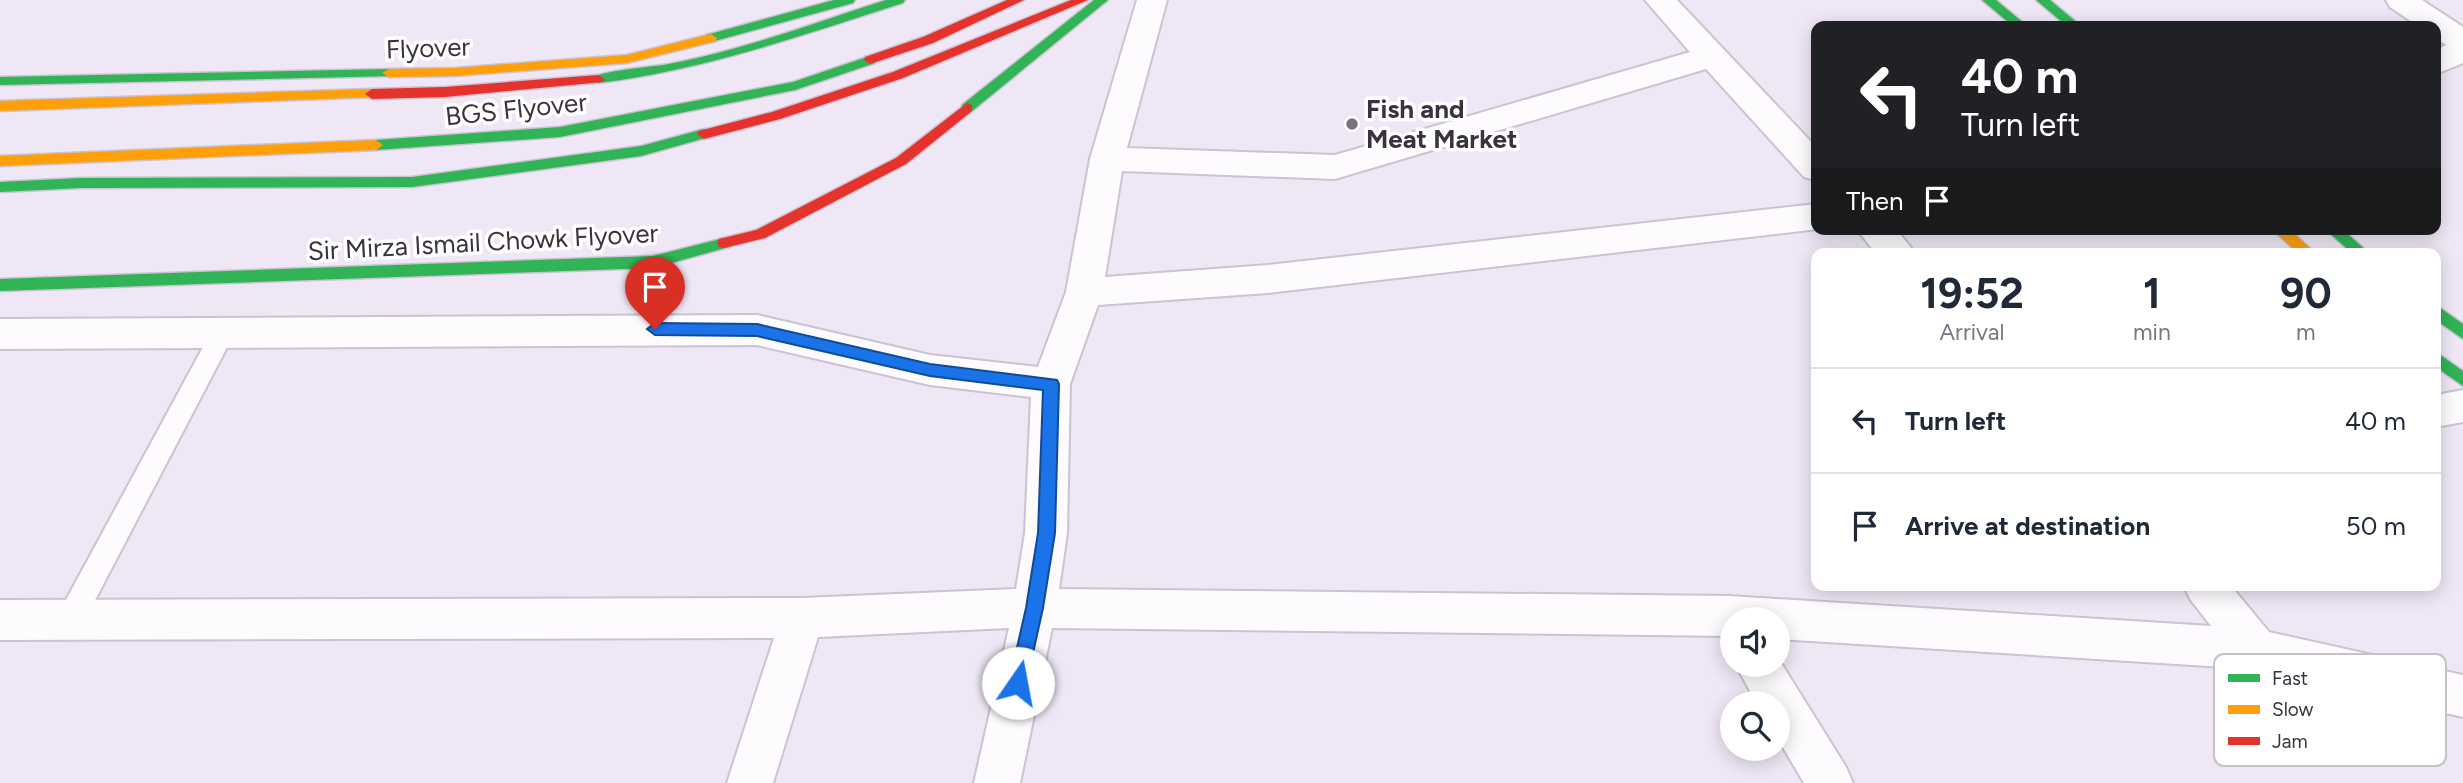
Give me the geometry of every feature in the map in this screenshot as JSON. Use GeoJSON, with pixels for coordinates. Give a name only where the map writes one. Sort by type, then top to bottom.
{"type":"FeatureCollection","features":[{"type":"Feature","properties":{"kind":"main road","name":"Flyover"},"geometry":{"type":"LineString","coordinates":[[0,81],[455,72],[627,59],[791,18],[849,0]]}},
{"type":"Feature","properties":{"kind":"main road"},"geometry":{"type":"LineString","coordinates":[[0,106],[444,92],[646,75],[741,50],[899,0]]}},
{"type":"Feature","properties":{"kind":"main road","name":"BGS Flyover"},"geometry":{"type":"LineString","coordinates":[[0,162],[437,142],[560,132],[795,86],[928,40],[1018,0]]}},
{"type":"Feature","properties":{"kind":"main road"},"geometry":{"type":"LineString","coordinates":[[0,187],[81,183],[412,182],[641,152],[775,116],[898,75],[1082,0]]}},
{"type":"Feature","properties":{"kind":"main road","name":"Sir Mirza Ismail Chowk Flyover"},"geometry":{"type":"LineString","coordinates":[[0,285],[653,262],[760,234],[901,161],[1102,0]]}},
{"type":"Feature","properties":{"kind":"main road"},"geometry":{"type":"LineString","coordinates":[[1988,0],[2015,21]]}},
{"type":"Feature","properties":{"kind":"main road"},"geometry":{"type":"LineString","coordinates":[[2042,0],[2069,21]]}},
{"type":"Feature","properties":{"kind":"main road"},"geometry":{"type":"LineString","coordinates":[[2286,235],[2302,248]]}},
{"type":"Feature","properties":{"kind":"main road"},"geometry":{"type":"LineString","coordinates":[[2339,235],[2356,248]]}},
{"type":"Feature","properties":{"kind":"main road"},"geometry":{"type":"LineString","coordinates":[[2441,315],[2463,333]]}},
{"type":"Feature","properties":{"kind":"main road"},"geometry":{"type":"LineString","coordinates":[[2441,362],[2463,380]]}},
{"type":"Feature","properties":{"kind":"street"},"geometry":{"type":"LineString","coordinates":[[997,783],[1035,608],[1046,533],[1051,384],[1084,292],[1107,159],[1152,0]]}},
{"type":"Feature","properties":{"kind":"street"},"geometry":{"type":"LineString","coordinates":[[1660,0],[1811,163]]}},
{"type":"Feature","properties":{"kind":"street"},"geometry":{"type":"LineString","coordinates":[[2401,0],[2432,21]]}},
{"type":"Feature","properties":{"kind":"street"},"geometry":{"type":"LineString","coordinates":[[2441,27],[2463,42]]}},
{"type":"Feature","properties":{"kind":"street"},"geometry":{"type":"LineString","coordinates":[[2441,61],[2463,50]]}},
{"type":"Feature","properties":{"kind":"street"},"geometry":{"type":"LineString","coordinates":[[1107,159],[1335,167],[1712,55]]}},
{"type":"Feature","properties":{"kind":"street"},"geometry":{"type":"LineString","coordinates":[[1084,292],[1268,279],[1811,218]]}},
{"type":"Feature","properties":{"kind":"street"},"geometry":{"type":"LineString","coordinates":[[1880,235],[1892,248]]}},
{"type":"Feature","properties":{"kind":"street"},"geometry":{"type":"LineString","coordinates":[[0,334],[757,330],[930,370],[1051,384]]}},
{"type":"Feature","properties":{"kind":"street"},"geometry":{"type":"LineString","coordinates":[[2441,410],[2463,406]]}},
{"type":"Feature","properties":{"kind":"street"},"geometry":{"type":"LineString","coordinates":[[2209,591],[2256,649]]}},
{"type":"Feature","properties":{"kind":"street"},"geometry":{"type":"LineString","coordinates":[[0,620],[802,618],[1035,608],[1720,619]]}},
{"type":"Feature","properties":{"kind":"street"},"geometry":{"type":"LineString","coordinates":[[750,783],[802,618]]}},
{"type":"Feature","properties":{"kind":"street"},"geometry":{"type":"LineString","coordinates":[[1790,622],[2256,649],[2278,654]]}},
{"type":"Feature","properties":{"kind":"street"},"geometry":{"type":"LineString","coordinates":[[1765,677],[1830,783]]}},
{"type":"Feature","properties":{"kind":"lane"},"geometry":{"type":"LineString","coordinates":[[70,620],[223,332]]}},
{"type":"Feature","properties":{"kind":"traffic: fast"},"geometry":{"type":"LineString","coordinates":[[711,38],[849,0]]}},
{"type":"Feature","properties":{"kind":"traffic: fast"},"geometry":{"type":"LineString","coordinates":[[598,79],[675,67],[712,58],[899,0]]}},
{"type":"Feature","properties":{"kind":"traffic: fast"},"geometry":{"type":"LineString","coordinates":[[967,108],[1102,0]]}},
{"type":"Feature","properties":{"kind":"traffic: fast"},"geometry":{"type":"LineString","coordinates":[[1988,0],[2015,21]]}},
{"type":"Feature","properties":{"kind":"traffic: fast"},"geometry":{"type":"LineString","coordinates":[[2042,0],[2069,21]]}},
{"type":"Feature","properties":{"kind":"traffic: fast"},"geometry":{"type":"LineString","coordinates":[[376,145],[560,132],[795,86],[870,60]]}},
{"type":"Feature","properties":{"kind":"traffic: fast"},"geometry":{"type":"LineString","coordinates":[[0,81],[389,73]]}},
{"type":"Feature","properties":{"kind":"traffic: fast"},"geometry":{"type":"LineString","coordinates":[[0,187],[81,183],[412,182],[641,151],[704,134]]}},
{"type":"Feature","properties":{"kind":"traffic: fast"},"geometry":{"type":"LineString","coordinates":[[2339,235],[2356,248]]}},
{"type":"Feature","properties":{"kind":"traffic: fast"},"geometry":{"type":"LineString","coordinates":[[0,285],[653,262],[724,243]]}},
{"type":"Feature","properties":{"kind":"traffic: fast"},"geometry":{"type":"LineString","coordinates":[[2441,315],[2463,333]]}},
{"type":"Feature","properties":{"kind":"traffic: fast"},"geometry":{"type":"LineString","coordinates":[[2441,362],[2463,380]]}},
{"type":"Feature","properties":{"kind":"traffic: slow"},"geometry":{"type":"LineString","coordinates":[[389,73],[455,72],[627,59],[711,38]]}},
{"type":"Feature","properties":{"kind":"traffic: slow"},"geometry":{"type":"LineString","coordinates":[[0,106],[372,94]]}},
{"type":"Feature","properties":{"kind":"traffic: slow"},"geometry":{"type":"LineString","coordinates":[[0,161],[376,145]]}},
{"type":"Feature","properties":{"kind":"traffic: slow"},"geometry":{"type":"LineString","coordinates":[[2286,235],[2302,248]]}},
{"type":"Feature","properties":{"kind":"traffic: jam"},"geometry":{"type":"LineString","coordinates":[[870,60],[928,40],[1018,0]]}},
{"type":"Feature","properties":{"kind":"traffic: jam"},"geometry":{"type":"LineString","coordinates":[[704,134],[775,116],[898,75],[1082,0]]}},
{"type":"Feature","properties":{"kind":"traffic: jam"},"geometry":{"type":"LineString","coordinates":[[372,94],[445,92],[598,79]]}},
{"type":"Feature","properties":{"kind":"traffic: jam"},"geometry":{"type":"LineString","coordinates":[[724,243],[760,234],[901,161],[967,108]]}},
{"type":"Feature","properties":{"kind":"place","name":"Fish and Meat Market"},"geometry":{"type":"Point","coordinates":[1352,124]}},
{"type":"Feature","properties":{"kind":"route"},"geometry":{"type":"LineString","coordinates":[[655,329],[757,330],[930,370],[1051,384],[1046,533],[1035,608],[1018,683]]}}]}
